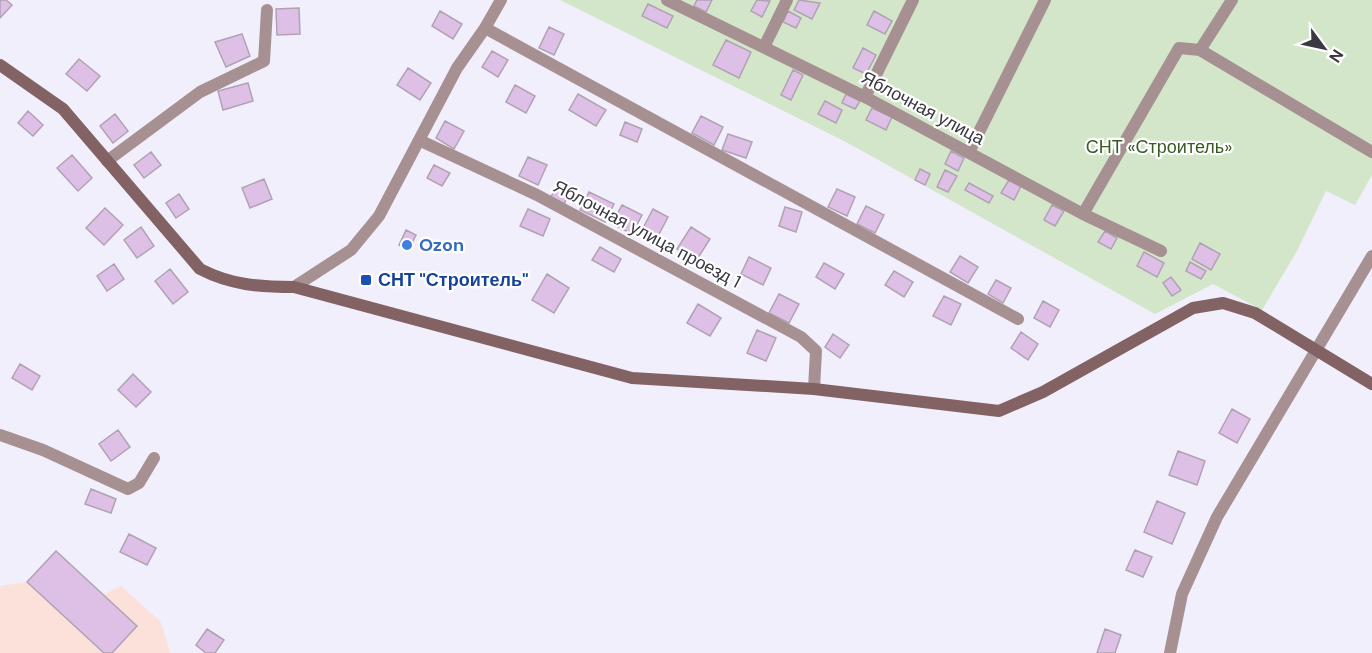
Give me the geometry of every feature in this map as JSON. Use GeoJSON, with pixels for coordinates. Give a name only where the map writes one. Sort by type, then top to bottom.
{"type":"FeatureCollection","features":[{"type":"Feature","properties":{"kind":"street"},"geometry":{"type":"LineString","coordinates":[[294,287],[351,250],[380,216],[457,68],[501,0]]}},
{"type":"Feature","properties":{"kind":"street","name":"Яблочная улица"},"geometry":{"type":"LineString","coordinates":[[667,0],[865,97],[1083,214],[1161,252]]}},
{"type":"Feature","properties":{"kind":"street"},"geometry":{"type":"LineString","coordinates":[[764,47],[787,0]]}},
{"type":"Feature","properties":{"kind":"street"},"geometry":{"type":"LineString","coordinates":[[865,97],[913,0]]}},
{"type":"Feature","properties":{"kind":"street"},"geometry":{"type":"LineString","coordinates":[[969,152],[1045,0]]}},
{"type":"Feature","properties":{"kind":"street"},"geometry":{"type":"LineString","coordinates":[[1200,50],[1232,0]]}},
{"type":"Feature","properties":{"kind":"street"},"geometry":{"type":"LineString","coordinates":[[107,161],[200,92],[264,61],[267,10]]}},
{"type":"Feature","properties":{"kind":"street"},"geometry":{"type":"LineString","coordinates":[[485,28],[1018,319]]}},
{"type":"Feature","properties":{"kind":"street"},"geometry":{"type":"LineString","coordinates":[[1083,214],[1179,48],[1200,50],[1372,152]]}},
{"type":"Feature","properties":{"kind":"street"},"geometry":{"type":"LineString","coordinates":[[0,65],[63,109],[200,269],[223,281],[243,285],[294,287],[632,378],[814,389],[999,411],[1043,392],[1193,308],[1223,303],[1256,313],[1372,384]]}},
{"type":"Feature","properties":{"kind":"street","name":"Яблочная улица проезд 1"},"geometry":{"type":"LineString","coordinates":[[421,141],[537,195],[801,337],[816,351],[814,389]]}},
{"type":"Feature","properties":{"kind":"street"},"geometry":{"type":"LineString","coordinates":[[1170,653],[1182,594],[1217,517],[1372,256]]}},
{"type":"Feature","properties":{"kind":"street"},"geometry":{"type":"LineString","coordinates":[[0,435],[43,450],[128,489],[139,483],[154,458]]}},
{"type":"Feature","properties":{"kind":"shaded area"},"geometry":{"type":"Polygon","coordinates":[[[56,551],[103,595],[121,586],[161,622],[170,653],[0,653],[0,586],[27,582],[56,551]]]}},
{"type":"Feature","properties":{"kind":"green space","name":"СНТ «Строитель»"},"geometry":{"type":"Polygon","coordinates":[[[560,0],[1372,0],[1372,175],[1355,205],[1326,191],[1297,251],[1262,310],[1213,284],[1155,314],[846,142],[560,0]]]}},
{"type":"Feature","properties":{"kind":"building"},"geometry":{"type":"Polygon","coordinates":[[[0,0],[6,0],[12,5],[0,18],[0,0]]]}},
{"type":"Feature","properties":{"kind":"building"},"geometry":{"type":"Polygon","coordinates":[[[697,0],[712,0],[706,12],[694,6],[697,0]]]}},
{"type":"Feature","properties":{"kind":"building"},"geometry":{"type":"Polygon","coordinates":[[[757,0],[770,1],[762,17],[751,11],[757,0]]]}},
{"type":"Feature","properties":{"kind":"building"},"geometry":{"type":"Polygon","coordinates":[[[799,0],[820,3],[812,19],[794,10],[799,0]]]}},
{"type":"Feature","properties":{"kind":"building"},"geometry":{"type":"Polygon","coordinates":[[[648,4],[673,16],[667,28],[642,16],[648,4]]]}},
{"type":"Feature","properties":{"kind":"building"},"geometry":{"type":"Polygon","coordinates":[[[299,8],[300,34],[277,35],[276,9],[299,8]]]}},
{"type":"Feature","properties":{"kind":"building"},"geometry":{"type":"Polygon","coordinates":[[[440,11],[462,24],[453,39],[432,26],[440,11]]]}},
{"type":"Feature","properties":{"kind":"building"},"geometry":{"type":"Polygon","coordinates":[[[788,11],[801,18],[796,28],[783,22],[788,11]]]}},
{"type":"Feature","properties":{"kind":"building"},"geometry":{"type":"Polygon","coordinates":[[[874,11],[892,21],[885,34],[867,25],[874,11]]]}},
{"type":"Feature","properties":{"kind":"building"},"geometry":{"type":"Polygon","coordinates":[[[549,27],[564,34],[554,55],[539,48],[549,27]]]}},
{"type":"Feature","properties":{"kind":"building"},"geometry":{"type":"Polygon","coordinates":[[[242,34],[250,56],[226,67],[215,42],[242,34]]]}},
{"type":"Feature","properties":{"kind":"building"},"geometry":{"type":"Polygon","coordinates":[[[726,40],[751,52],[739,78],[713,65],[726,40]]]}},
{"type":"Feature","properties":{"kind":"building"},"geometry":{"type":"Polygon","coordinates":[[[863,48],[876,55],[866,74],[853,68],[863,48]]]}},
{"type":"Feature","properties":{"kind":"building"},"geometry":{"type":"Polygon","coordinates":[[[492,51],[508,60],[498,77],[482,67],[492,51]]]}},
{"type":"Feature","properties":{"kind":"building"},"geometry":{"type":"Polygon","coordinates":[[[79,59],[100,76],[87,91],[66,74],[79,59]]]}},
{"type":"Feature","properties":{"kind":"building"},"geometry":{"type":"Polygon","coordinates":[[[408,68],[431,83],[420,100],[397,85],[408,68]]]}},
{"type":"Feature","properties":{"kind":"building"},"geometry":{"type":"Polygon","coordinates":[[[793,70],[803,75],[791,100],[781,95],[793,70]]]}},
{"type":"Feature","properties":{"kind":"building"},"geometry":{"type":"Polygon","coordinates":[[[248,83],[253,101],[223,110],[218,91],[248,83]]]}},
{"type":"Feature","properties":{"kind":"building"},"geometry":{"type":"Polygon","coordinates":[[[515,85],[535,96],[526,113],[506,102],[515,85]]]}},
{"type":"Feature","properties":{"kind":"building"},"geometry":{"type":"Polygon","coordinates":[[[578,94],[606,110],[596,126],[569,110],[578,94]]]}},
{"type":"Feature","properties":{"kind":"building"},"geometry":{"type":"Polygon","coordinates":[[[846,94],[860,101],[855,109],[842,103],[846,94]]]}},
{"type":"Feature","properties":{"kind":"building"},"geometry":{"type":"Polygon","coordinates":[[[825,101],[842,110],[836,123],[818,114],[825,101]]]}},
{"type":"Feature","properties":{"kind":"building"},"geometry":{"type":"Polygon","coordinates":[[[872,108],[892,117],[886,130],[866,120],[872,108]]]}},
{"type":"Feature","properties":{"kind":"building"},"geometry":{"type":"Polygon","coordinates":[[[28,111],[43,125],[33,136],[18,123],[28,111]]]}},
{"type":"Feature","properties":{"kind":"building"},"geometry":{"type":"Polygon","coordinates":[[[115,114],[128,131],[113,143],[100,126],[115,114]]]}},
{"type":"Feature","properties":{"kind":"building"},"geometry":{"type":"Polygon","coordinates":[[[701,116],[723,127],[714,145],[692,133],[701,116]]]}},
{"type":"Feature","properties":{"kind":"building"},"geometry":{"type":"Polygon","coordinates":[[[445,121],[464,131],[454,149],[436,138],[445,121]]]}},
{"type":"Feature","properties":{"kind":"building"},"geometry":{"type":"Polygon","coordinates":[[[625,122],[642,129],[637,142],[620,135],[625,122]]]}},
{"type":"Feature","properties":{"kind":"building"},"geometry":{"type":"Polygon","coordinates":[[[728,134],[752,142],[746,158],[722,150],[728,134]]]}},
{"type":"Feature","properties":{"kind":"building"},"geometry":{"type":"Polygon","coordinates":[[[951,151],[964,158],[958,171],[945,164],[951,151]]]}},
{"type":"Feature","properties":{"kind":"building"},"geometry":{"type":"Polygon","coordinates":[[[151,152],[161,165],[144,178],[134,165],[151,152]]]}},
{"type":"Feature","properties":{"kind":"building"},"geometry":{"type":"Polygon","coordinates":[[[72,155],[92,178],[78,191],[57,168],[72,155]]]}},
{"type":"Feature","properties":{"kind":"building"},"geometry":{"type":"Polygon","coordinates":[[[528,157],[547,165],[538,185],[519,176],[528,157]]]}},
{"type":"Feature","properties":{"kind":"building"},"geometry":{"type":"Polygon","coordinates":[[[434,165],[450,173],[442,186],[427,178],[434,165]]]}},
{"type":"Feature","properties":{"kind":"building"},"geometry":{"type":"Polygon","coordinates":[[[920,169],[930,174],[925,185],[915,180],[920,169]]]}},
{"type":"Feature","properties":{"kind":"building"},"geometry":{"type":"Polygon","coordinates":[[[945,170],[957,176],[948,192],[937,187],[945,170]]]}},
{"type":"Feature","properties":{"kind":"building"},"geometry":{"type":"Polygon","coordinates":[[[264,179],[272,199],[250,208],[242,188],[264,179]]]}},
{"type":"Feature","properties":{"kind":"building"},"geometry":{"type":"Polygon","coordinates":[[[1009,180],[1021,186],[1014,200],[1001,193],[1009,180]]]}},
{"type":"Feature","properties":{"kind":"building"},"geometry":{"type":"Polygon","coordinates":[[[559,181],[572,188],[564,204],[551,197],[559,181]]]}},
{"type":"Feature","properties":{"kind":"building"},"geometry":{"type":"Polygon","coordinates":[[[969,183],[993,196],[989,203],[965,190],[969,183]]]}},
{"type":"Feature","properties":{"kind":"building"},"geometry":{"type":"Polygon","coordinates":[[[837,189],[855,197],[847,216],[828,207],[837,189]]]}},
{"type":"Feature","properties":{"kind":"building"},"geometry":{"type":"Polygon","coordinates":[[[589,192],[614,204],[605,222],[580,210],[589,192]]]}},
{"type":"Feature","properties":{"kind":"building"},"geometry":{"type":"Polygon","coordinates":[[[179,194],[189,209],[176,218],[166,203],[179,194]]]}},
{"type":"Feature","properties":{"kind":"building"},"geometry":{"type":"Polygon","coordinates":[[[622,205],[642,215],[632,234],[612,224],[622,205]]]}},
{"type":"Feature","properties":{"kind":"building"},"geometry":{"type":"Polygon","coordinates":[[[1052,205],[1064,211],[1055,226],[1044,220],[1052,205]]]}},
{"type":"Feature","properties":{"kind":"building"},"geometry":{"type":"Polygon","coordinates":[[[866,206],[884,215],[875,233],[857,224],[866,206]]]}},
{"type":"Feature","properties":{"kind":"building"},"geometry":{"type":"Polygon","coordinates":[[[785,207],[802,212],[796,232],[779,226],[785,207]]]}},
{"type":"Feature","properties":{"kind":"building"},"geometry":{"type":"Polygon","coordinates":[[[105,208],[123,225],[104,245],[86,228],[105,208]]]}},
{"type":"Feature","properties":{"kind":"building"},"geometry":{"type":"Polygon","coordinates":[[[528,209],[550,219],[543,236],[520,226],[528,209]]]}},
{"type":"Feature","properties":{"kind":"building"},"geometry":{"type":"Polygon","coordinates":[[[653,209],[668,217],[657,238],[642,230],[653,209]]]}},
{"type":"Feature","properties":{"kind":"building"},"geometry":{"type":"Polygon","coordinates":[[[141,227],[154,246],[137,258],[124,240],[141,227]]]}},
{"type":"Feature","properties":{"kind":"building"},"geometry":{"type":"Polygon","coordinates":[[[691,227],[710,239],[696,261],[677,249],[691,227]]]}},
{"type":"Feature","properties":{"kind":"building"},"geometry":{"type":"Polygon","coordinates":[[[406,230],[416,235],[409,249],[399,245],[406,230]]]}},
{"type":"Feature","properties":{"kind":"building"},"geometry":{"type":"Polygon","coordinates":[[[1105,231],[1117,238],[1111,249],[1098,242],[1105,231]]]}},
{"type":"Feature","properties":{"kind":"building"},"geometry":{"type":"Polygon","coordinates":[[[1200,243],[1220,254],[1211,270],[1192,259],[1200,243]]]}},
{"type":"Feature","properties":{"kind":"building"},"geometry":{"type":"Polygon","coordinates":[[[600,247],[621,259],[614,272],[592,260],[600,247]]]}},
{"type":"Feature","properties":{"kind":"building"},"geometry":{"type":"Polygon","coordinates":[[[1144,252],[1164,263],[1157,277],[1137,266],[1144,252]]]}},
{"type":"Feature","properties":{"kind":"building"},"geometry":{"type":"Polygon","coordinates":[[[960,256],[978,267],[968,283],[950,272],[960,256]]]}},
{"type":"Feature","properties":{"kind":"building"},"geometry":{"type":"Polygon","coordinates":[[[749,257],[771,268],[763,285],[741,274],[749,257]]]}},
{"type":"Feature","properties":{"kind":"building"},"geometry":{"type":"Polygon","coordinates":[[[1190,262],[1206,271],[1201,279],[1186,271],[1190,262]]]}},
{"type":"Feature","properties":{"kind":"building"},"geometry":{"type":"Polygon","coordinates":[[[824,263],[844,274],[835,289],[816,277],[824,263]]]}},
{"type":"Feature","properties":{"kind":"building"},"geometry":{"type":"Polygon","coordinates":[[[114,264],[124,279],[107,291],[97,276],[114,264]]]}},
{"type":"Feature","properties":{"kind":"building"},"geometry":{"type":"Polygon","coordinates":[[[170,269],[188,292],[173,304],[155,281],[170,269]]]}},
{"type":"Feature","properties":{"kind":"building"},"geometry":{"type":"Polygon","coordinates":[[[894,271],[913,282],[904,297],[885,285],[894,271]]]}},
{"type":"Feature","properties":{"kind":"building"},"geometry":{"type":"Polygon","coordinates":[[[547,274],[569,288],[554,313],[532,300],[547,274]]]}},
{"type":"Feature","properties":{"kind":"building"},"geometry":{"type":"Polygon","coordinates":[[[1171,277],[1181,290],[1172,296],[1163,283],[1171,277]]]}},
{"type":"Feature","properties":{"kind":"building"},"geometry":{"type":"Polygon","coordinates":[[[996,280],[1011,288],[1003,303],[988,294],[996,280]]]}},
{"type":"Feature","properties":{"kind":"building"},"geometry":{"type":"Polygon","coordinates":[[[779,294],[799,304],[789,323],[769,313],[779,294]]]}},
{"type":"Feature","properties":{"kind":"building"},"geometry":{"type":"Polygon","coordinates":[[[944,296],[961,304],[951,325],[933,316],[944,296]]]}},
{"type":"Feature","properties":{"kind":"building"},"geometry":{"type":"Polygon","coordinates":[[[1043,301],[1059,310],[1050,327],[1034,318],[1043,301]]]}},
{"type":"Feature","properties":{"kind":"building"},"geometry":{"type":"Polygon","coordinates":[[[698,304],[721,318],[710,336],[687,323],[698,304]]]}},
{"type":"Feature","properties":{"kind":"building"},"geometry":{"type":"Polygon","coordinates":[[[757,330],[776,338],[766,361],[747,353],[757,330]]]}},
{"type":"Feature","properties":{"kind":"building"},"geometry":{"type":"Polygon","coordinates":[[[1021,332],[1038,344],[1028,360],[1011,348],[1021,332]]]}},
{"type":"Feature","properties":{"kind":"building"},"geometry":{"type":"Polygon","coordinates":[[[833,334],[849,345],[840,358],[825,347],[833,334]]]}},
{"type":"Feature","properties":{"kind":"building"},"geometry":{"type":"Polygon","coordinates":[[[20,364],[40,376],[32,390],[12,378],[20,364]]]}},
{"type":"Feature","properties":{"kind":"building"},"geometry":{"type":"Polygon","coordinates":[[[133,374],[151,392],[136,407],[118,390],[133,374]]]}},
{"type":"Feature","properties":{"kind":"building"},"geometry":{"type":"Polygon","coordinates":[[[1232,409],[1250,419],[1237,443],[1219,433],[1232,409]]]}},
{"type":"Feature","properties":{"kind":"building"},"geometry":{"type":"Polygon","coordinates":[[[118,430],[130,447],[111,461],[99,444],[118,430]]]}},
{"type":"Feature","properties":{"kind":"building"},"geometry":{"type":"Polygon","coordinates":[[[1178,451],[1205,461],[1197,485],[1169,475],[1178,451]]]}},
{"type":"Feature","properties":{"kind":"building"},"geometry":{"type":"Polygon","coordinates":[[[91,489],[116,499],[111,513],[85,504],[91,489]]]}},
{"type":"Feature","properties":{"kind":"building"},"geometry":{"type":"Polygon","coordinates":[[[1157,501],[1185,513],[1172,544],[1144,532],[1157,501]]]}},
{"type":"Feature","properties":{"kind":"building"},"geometry":{"type":"Polygon","coordinates":[[[129,534],[156,548],[147,565],[120,552],[129,534]]]}},
{"type":"Feature","properties":{"kind":"building"},"geometry":{"type":"Polygon","coordinates":[[[1135,550],[1152,557],[1143,577],[1126,570],[1135,550]]]}},
{"type":"Feature","properties":{"kind":"building"},"geometry":{"type":"Polygon","coordinates":[[[56,551],[137,626],[112,653],[104,653],[27,582],[56,551]]]}},
{"type":"Feature","properties":{"kind":"building"},"geometry":{"type":"Polygon","coordinates":[[[207,629],[224,640],[215,653],[206,653],[196,645],[207,629]]]}},
{"type":"Feature","properties":{"kind":"building"},"geometry":{"type":"Polygon","coordinates":[[[1105,629],[1121,635],[1115,653],[1097,653],[1105,629]]]}},
{"type":"Feature","properties":{"kind":"place","name":"Ozon"},"geometry":{"type":"Point","coordinates":[407,245]}},
{"type":"Feature","properties":{"kind":"place","name":"СНТ \"Строитель\""},"geometry":{"type":"Point","coordinates":[366,280]}}]}
